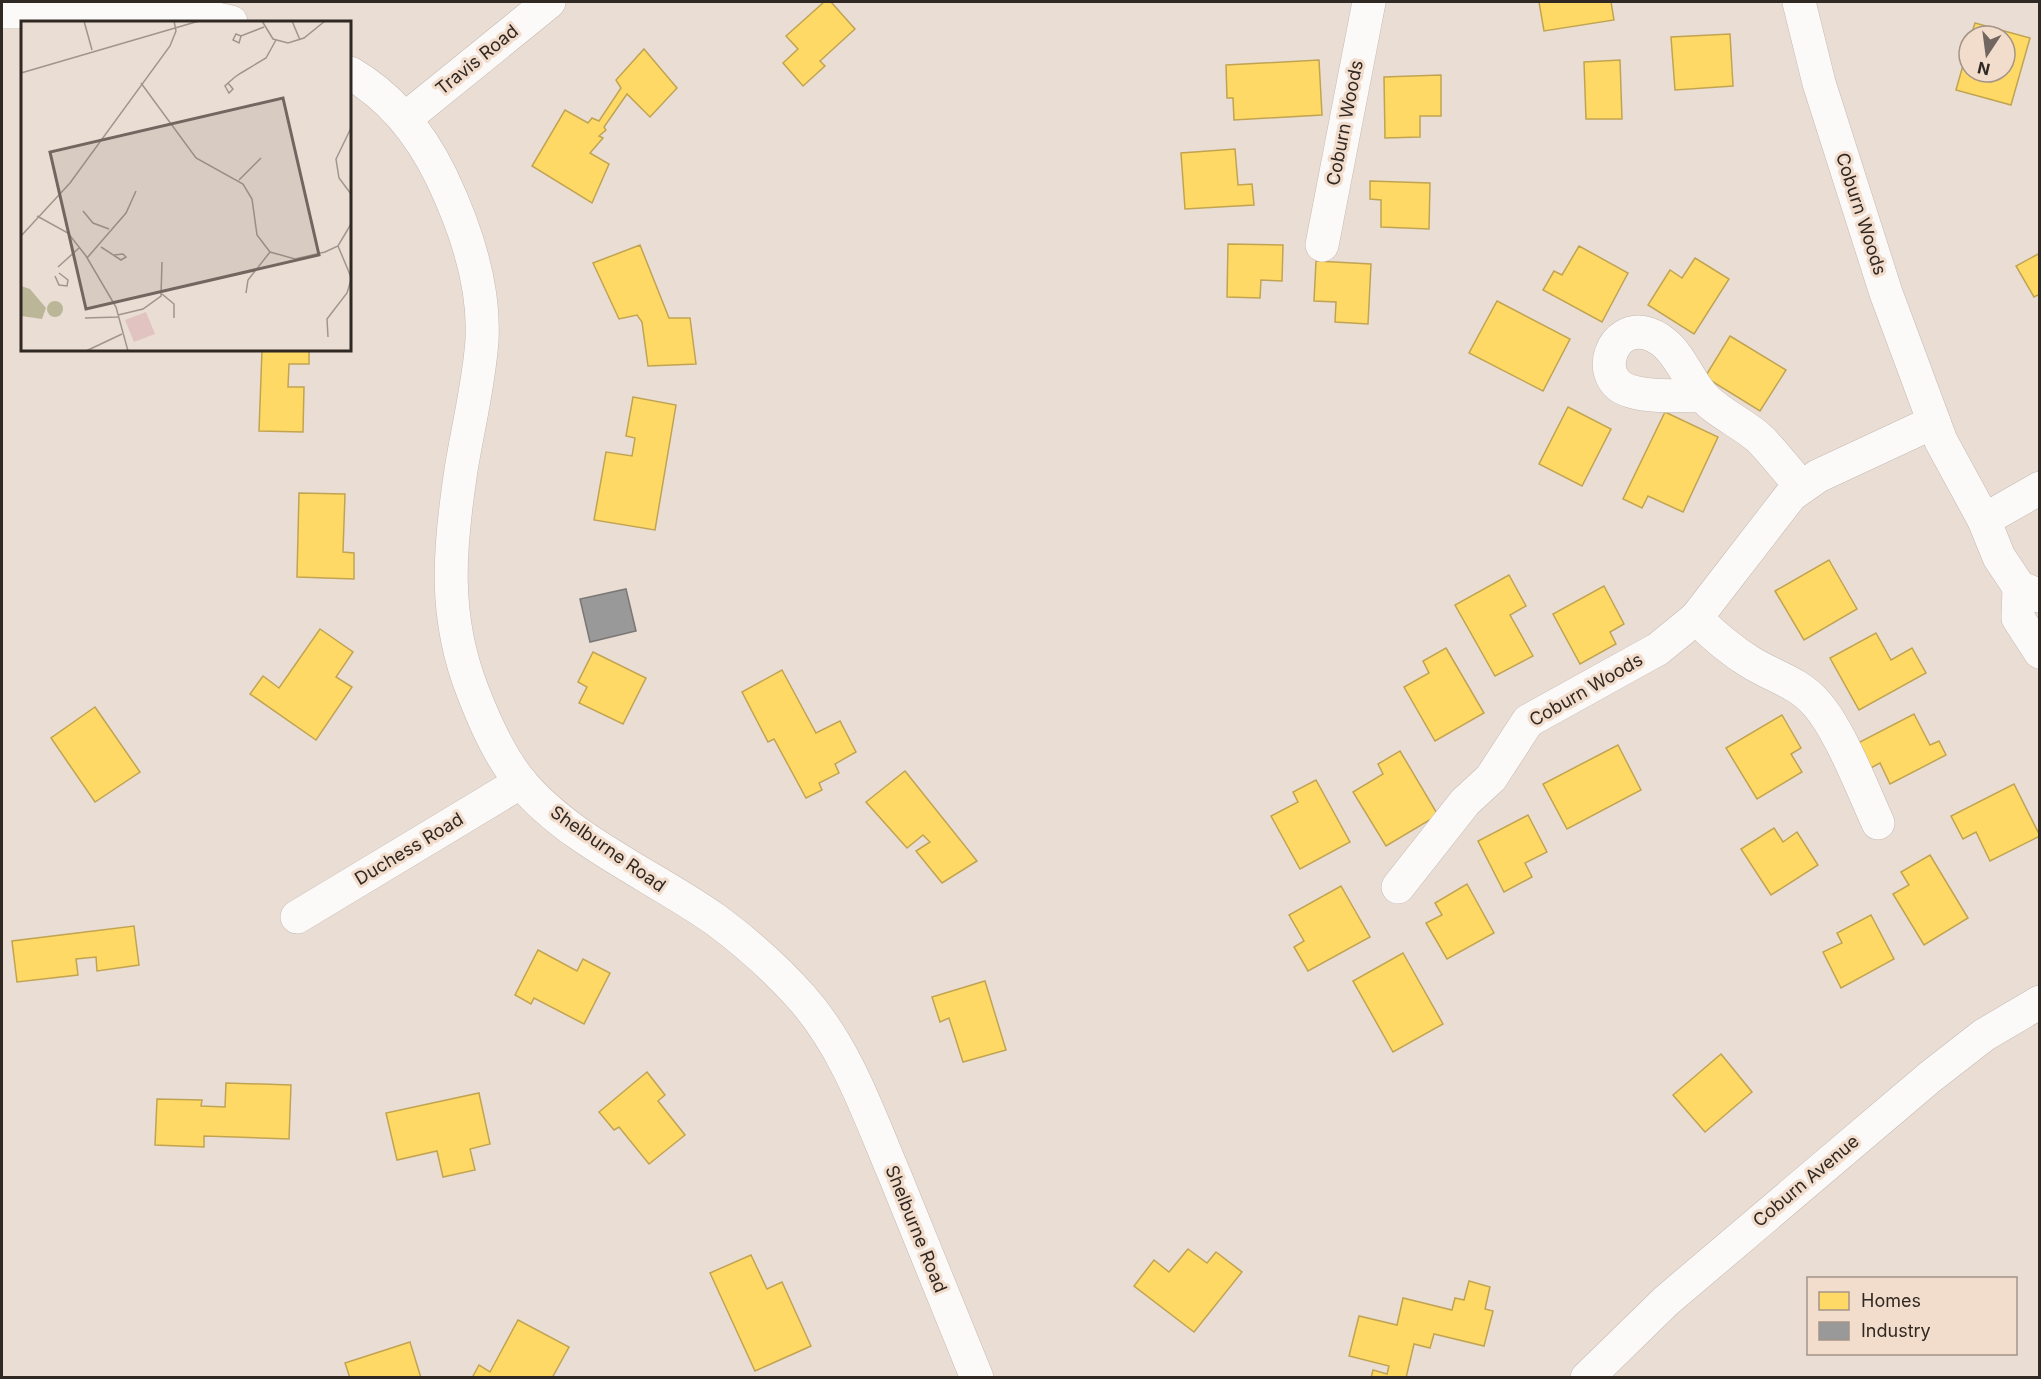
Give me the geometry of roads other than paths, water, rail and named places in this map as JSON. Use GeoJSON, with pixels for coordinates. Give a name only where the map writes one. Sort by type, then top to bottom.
{"type":"FeatureCollection","features":[{"type":"Feature","properties":{"kind":"street","name":"Travis Road"},"geometry":{"type":"LineString","coordinates":[[406,118],[549,2]]}},
{"type":"Feature","properties":{"kind":"street","name":"Coburn Woods"},"geometry":{"type":"LineString","coordinates":[[1322,245],[1369,2]]}},
{"type":"Feature","properties":{"kind":"street","name":"Coburn Woods"},"geometry":{"type":"LineString","coordinates":[[1799,2],[1819,83],[1886,293],[1941,441],[1984,520],[1999,557],[2029,592],[2018,618],[2040,652]]}},
{"type":"Feature","properties":{"kind":"street"},"geometry":{"type":"LineString","coordinates":[[2,12],[140,12],[207,17],[226,21]]}},
{"type":"Feature","properties":{"kind":"street","name":"Shelburne Road"},"geometry":{"type":"LineString","coordinates":[[351,74],[365,82],[406,118],[430,154],[457,209],[479,292],[482,337],[476,393],[461,468],[452,542],[450,593],[456,643],[493,739],[520,782],[555,814],[593,842],[714,919],[766,960],[805,1002],[839,1049],[865,1104],[977,1377]]}},
{"type":"Feature","properties":{"kind":"street"},"geometry":{"type":"LineString","coordinates":[[1702,396],[1760,439],[1802,488]]}},
{"type":"Feature","properties":{"kind":"street","name":"Coburn Woods"},"geometry":{"type":"LineString","coordinates":[[1398,886],[1465,802],[1491,778],[1528,720],[1658,649],[1696,618],[1791,495],[1818,476],[1934,422]]}},
{"type":"Feature","properties":{"kind":"street"},"geometry":{"type":"LineString","coordinates":[[1984,520],[2040,488]]}},
{"type":"Feature","properties":{"kind":"street"},"geometry":{"type":"LineString","coordinates":[[1696,618],[1718,640],[1751,663],[1793,683],[1817,704],[1834,731],[1878,823]]}},
{"type":"Feature","properties":{"kind":"street","name":"Duchess Road"},"geometry":{"type":"LineString","coordinates":[[297,917],[520,782]]}},
{"type":"Feature","properties":{"kind":"street","name":"Coburn Avenue"},"geometry":{"type":"LineString","coordinates":[[1587,1377],[1666,1301],[1930,1077],[1984,1035],[2040,1002]]}}]}
